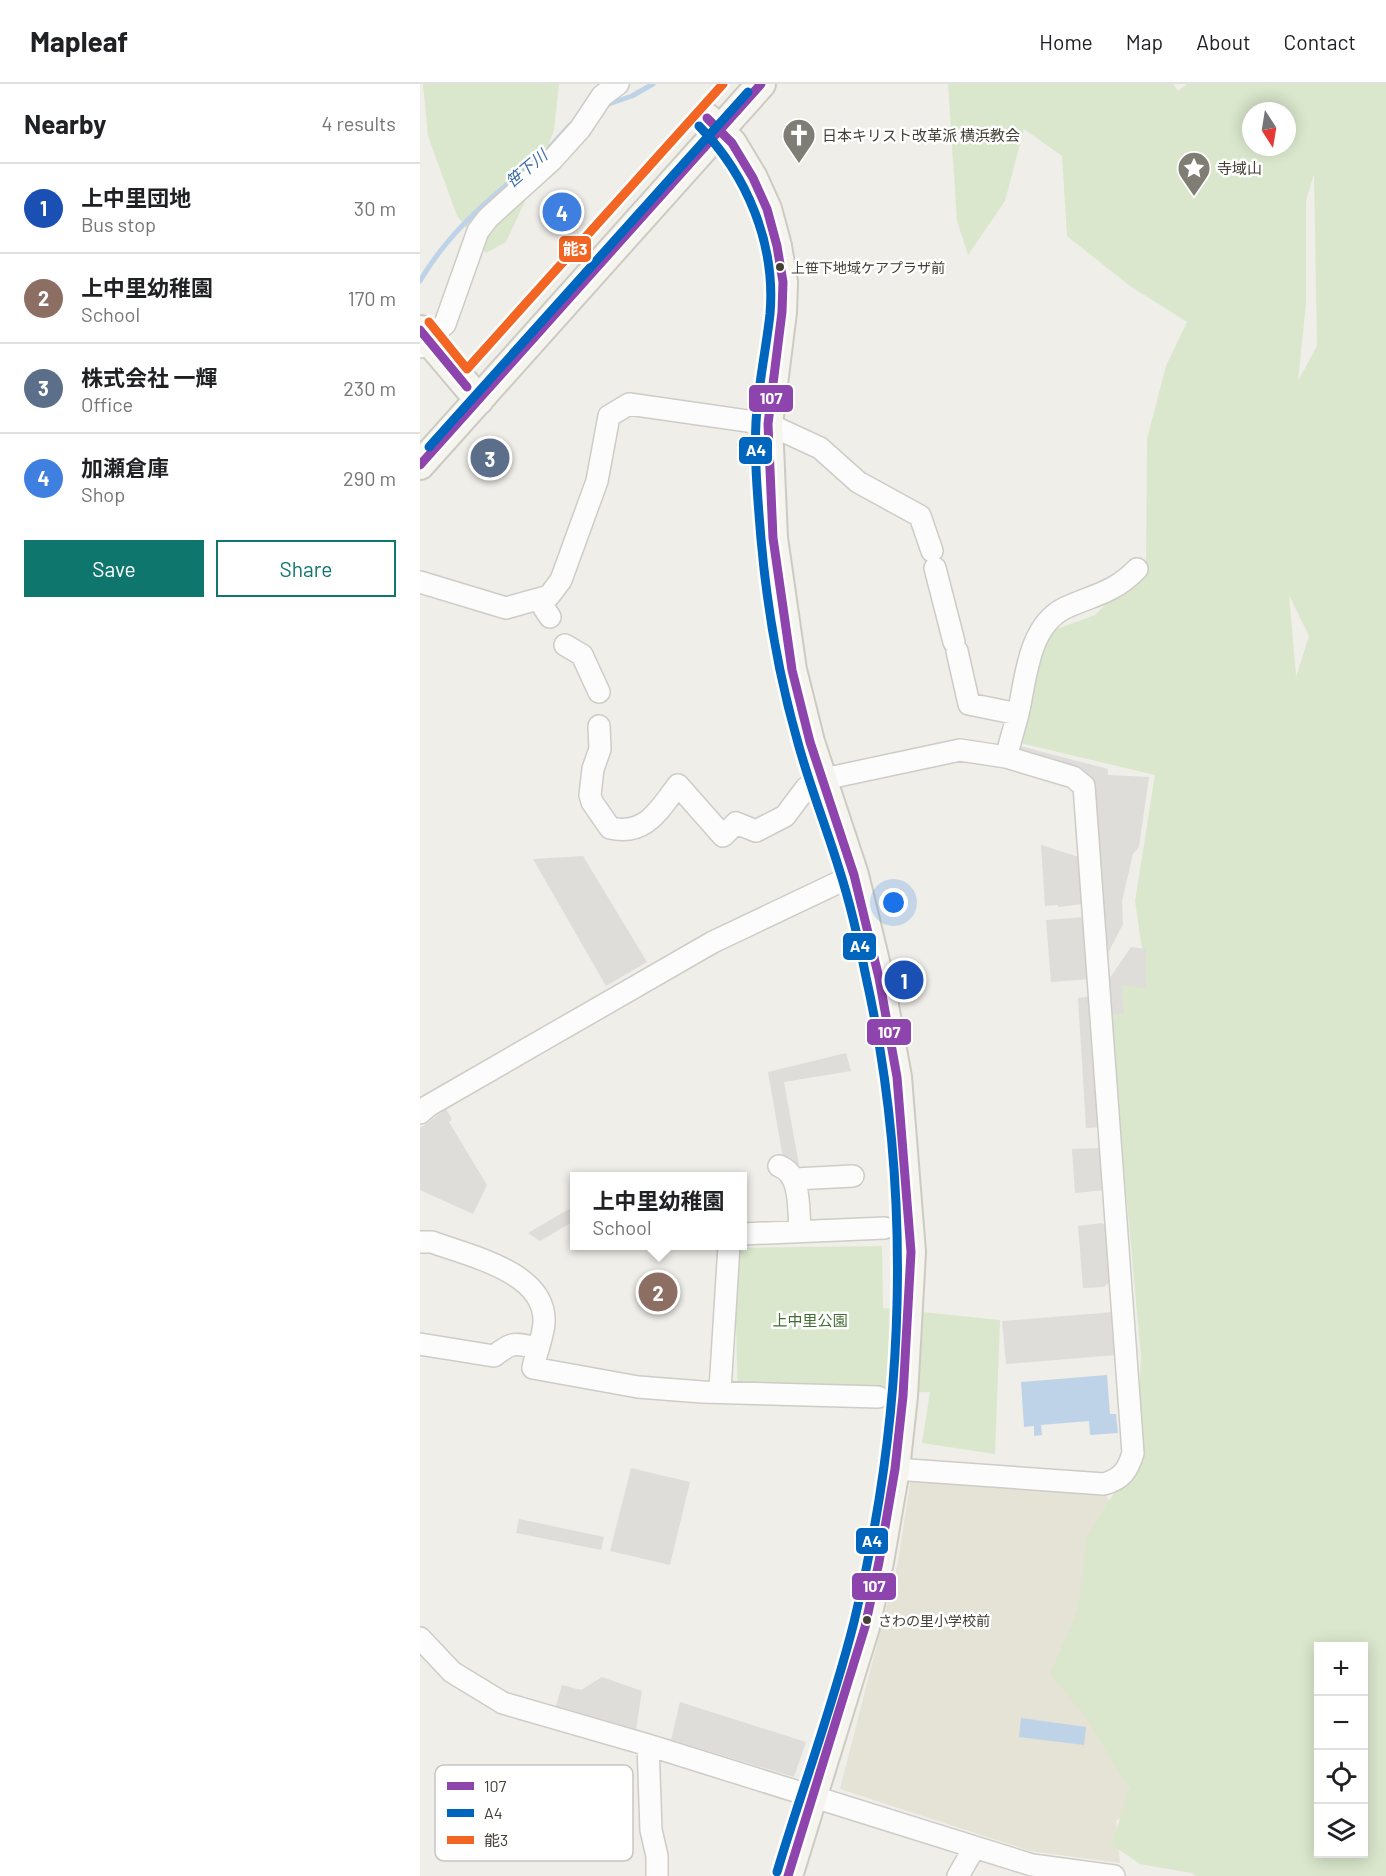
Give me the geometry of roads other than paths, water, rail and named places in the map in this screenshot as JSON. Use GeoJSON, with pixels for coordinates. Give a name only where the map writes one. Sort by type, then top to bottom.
{"type":"FeatureCollection","features":[{"type":"Feature","properties":{"kind":"street"},"geometry":{"type":"LineString","coordinates":[[713,125],[739,84]]}},
{"type":"Feature","properties":{"kind":"street"},"geometry":{"type":"LineString","coordinates":[[420,465],[473,394],[713,125],[761,84]]}},
{"type":"Feature","properties":{"kind":"street"},"geometry":{"type":"LineString","coordinates":[[473,394],[423,340],[445,324],[478,231],[488,218],[552,160],[610,90]]}},
{"type":"Feature","properties":{"kind":"street"},"geometry":{"type":"LineString","coordinates":[[713,125],[732,143],[762,199],[777,246],[782,273],[782,312],[768,424],[773,538],[792,670],[810,742],[854,875],[879,978],[897,1077],[911,1252],[903,1396],[895,1469],[865,1627],[788,1876]]}},
{"type":"Feature","properties":{"kind":"street"},"geometry":{"type":"LineString","coordinates":[[420,439],[473,394]]}},
{"type":"Feature","properties":{"kind":"street"},"geometry":{"type":"LineString","coordinates":[[420,582],[506,608],[549,596],[561,580],[597,481],[609,416],[629,404],[768,424],[820,448],[858,482],[920,516],[934,560],[969,704],[1018,714]]}},
{"type":"Feature","properties":{"kind":"street"},"geometry":{"type":"LineString","coordinates":[[1006,758],[1032,652],[1044,625],[1064,609],[1115,589],[1137,569]]}},
{"type":"Feature","properties":{"kind":"street"},"geometry":{"type":"LineString","coordinates":[[566,645],[582,655],[599,692]]}},
{"type":"Feature","properties":{"kind":"street"},"geometry":{"type":"LineString","coordinates":[[599,726],[600,749],[593,769],[591,802],[610,828],[624,831],[653,820],[678,785],[723,836],[736,823],[756,831],[785,816],[806,788],[824,779],[960,750],[1006,758],[1073,777],[1084,786],[1087,799],[1133,1453],[1129,1466],[1118,1480],[1104,1484],[895,1469]]}},
{"type":"Feature","properties":{"kind":"street"},"geometry":{"type":"LineString","coordinates":[[420,1113],[428,1106],[713,942],[854,875]]}},
{"type":"Feature","properties":{"kind":"street"},"geometry":{"type":"LineString","coordinates":[[800,1230],[787,1173],[853,1176]]}},
{"type":"Feature","properties":{"kind":"street"},"geometry":{"type":"LineString","coordinates":[[747,1234],[885,1228]]}},
{"type":"Feature","properties":{"kind":"street"},"geometry":{"type":"LineString","coordinates":[[420,1242],[432,1242],[523,1279],[532,1288],[543,1312],[544,1323],[533,1368],[638,1387],[702,1392],[720,1390],[878,1397]]}},
{"type":"Feature","properties":{"kind":"street"},"geometry":{"type":"LineString","coordinates":[[720,1390],[729,1250]]}},
{"type":"Feature","properties":{"kind":"street"},"geometry":{"type":"LineString","coordinates":[[420,1344],[494,1356],[509,1345],[517,1343],[538,1348]]}},
{"type":"Feature","properties":{"kind":"street"},"geometry":{"type":"LineString","coordinates":[[420,1638],[452,1672],[503,1703],[648,1745],[1032,1865],[1114,1876]]}},
{"type":"Feature","properties":{"kind":"street"},"geometry":{"type":"LineString","coordinates":[[648,1745],[651,1830],[657,1856],[657,1876]]}},
{"type":"Feature","properties":{"kind":"street"},"geometry":{"type":"LineString","coordinates":[[958,1876],[974,1848]]}},
{"type":"Feature","properties":{"kind":"water"},"geometry":{"type":"Polygon","coordinates":[[[1107,1375],[1110,1414],[1116,1414],[1118,1433],[1090,1435],[1089,1421],[1041,1425],[1042,1435],[1034,1436],[1034,1426],[1024,1427],[1021,1382],[1107,1375]]]}},
{"type":"Feature","properties":{"kind":"water"},"geometry":{"type":"Polygon","coordinates":[[[1021,1718],[1086,1727],[1084,1745],[1019,1737],[1021,1718]]]}},
{"type":"Feature","properties":{"kind":"waterway","name":"笹下川"},"geometry":{"type":"LineString","coordinates":[[603,106],[632,96],[653,84]]}},
{"type":"Feature","properties":{"kind":"waterway","name":"笹下川"},"geometry":{"type":"LineString","coordinates":[[550,147],[570,125]]}},
{"type":"Feature","properties":{"kind":"waterway","name":"笹下川"},"geometry":{"type":"LineString","coordinates":[[420,281],[444,246],[472,215],[537,160]]}},
{"type":"Feature","properties":{"kind":"place","name":"日本キリスト改革派 横浜教会"},"geometry":{"type":"Point","coordinates":[799,164]}},
{"type":"Feature","properties":{"kind":"place","name":"寺域山"},"geometry":{"type":"Point","coordinates":[1194,197]}},
{"type":"Feature","properties":{"kind":"place","name":"加瀬倉庫"},"geometry":{"type":"Point","coordinates":[562,212]}},
{"type":"Feature","properties":{"kind":"place","name":"上笹下地域ケアプラザ前"},"geometry":{"type":"Point","coordinates":[780,267]}},
{"type":"Feature","properties":{"kind":"place","name":"株式会社 一輝"},"geometry":{"type":"Point","coordinates":[490,458]}},
{"type":"Feature","properties":{"kind":"place","name":"上中里団地"},"geometry":{"type":"Point","coordinates":[904,980]}},
{"type":"Feature","properties":{"kind":"place","name":"上中里幼稚園"},"geometry":{"type":"Point","coordinates":[658,1292]}},
{"type":"Feature","properties":{"kind":"place","name":"さわの里小学校前"},"geometry":{"type":"Point","coordinates":[867,1620]}},
{"type":"Feature","properties":{"kind":"park label","name":"上中里公園"},"geometry":{"type":"Point","coordinates":[810,1320]}}]}
